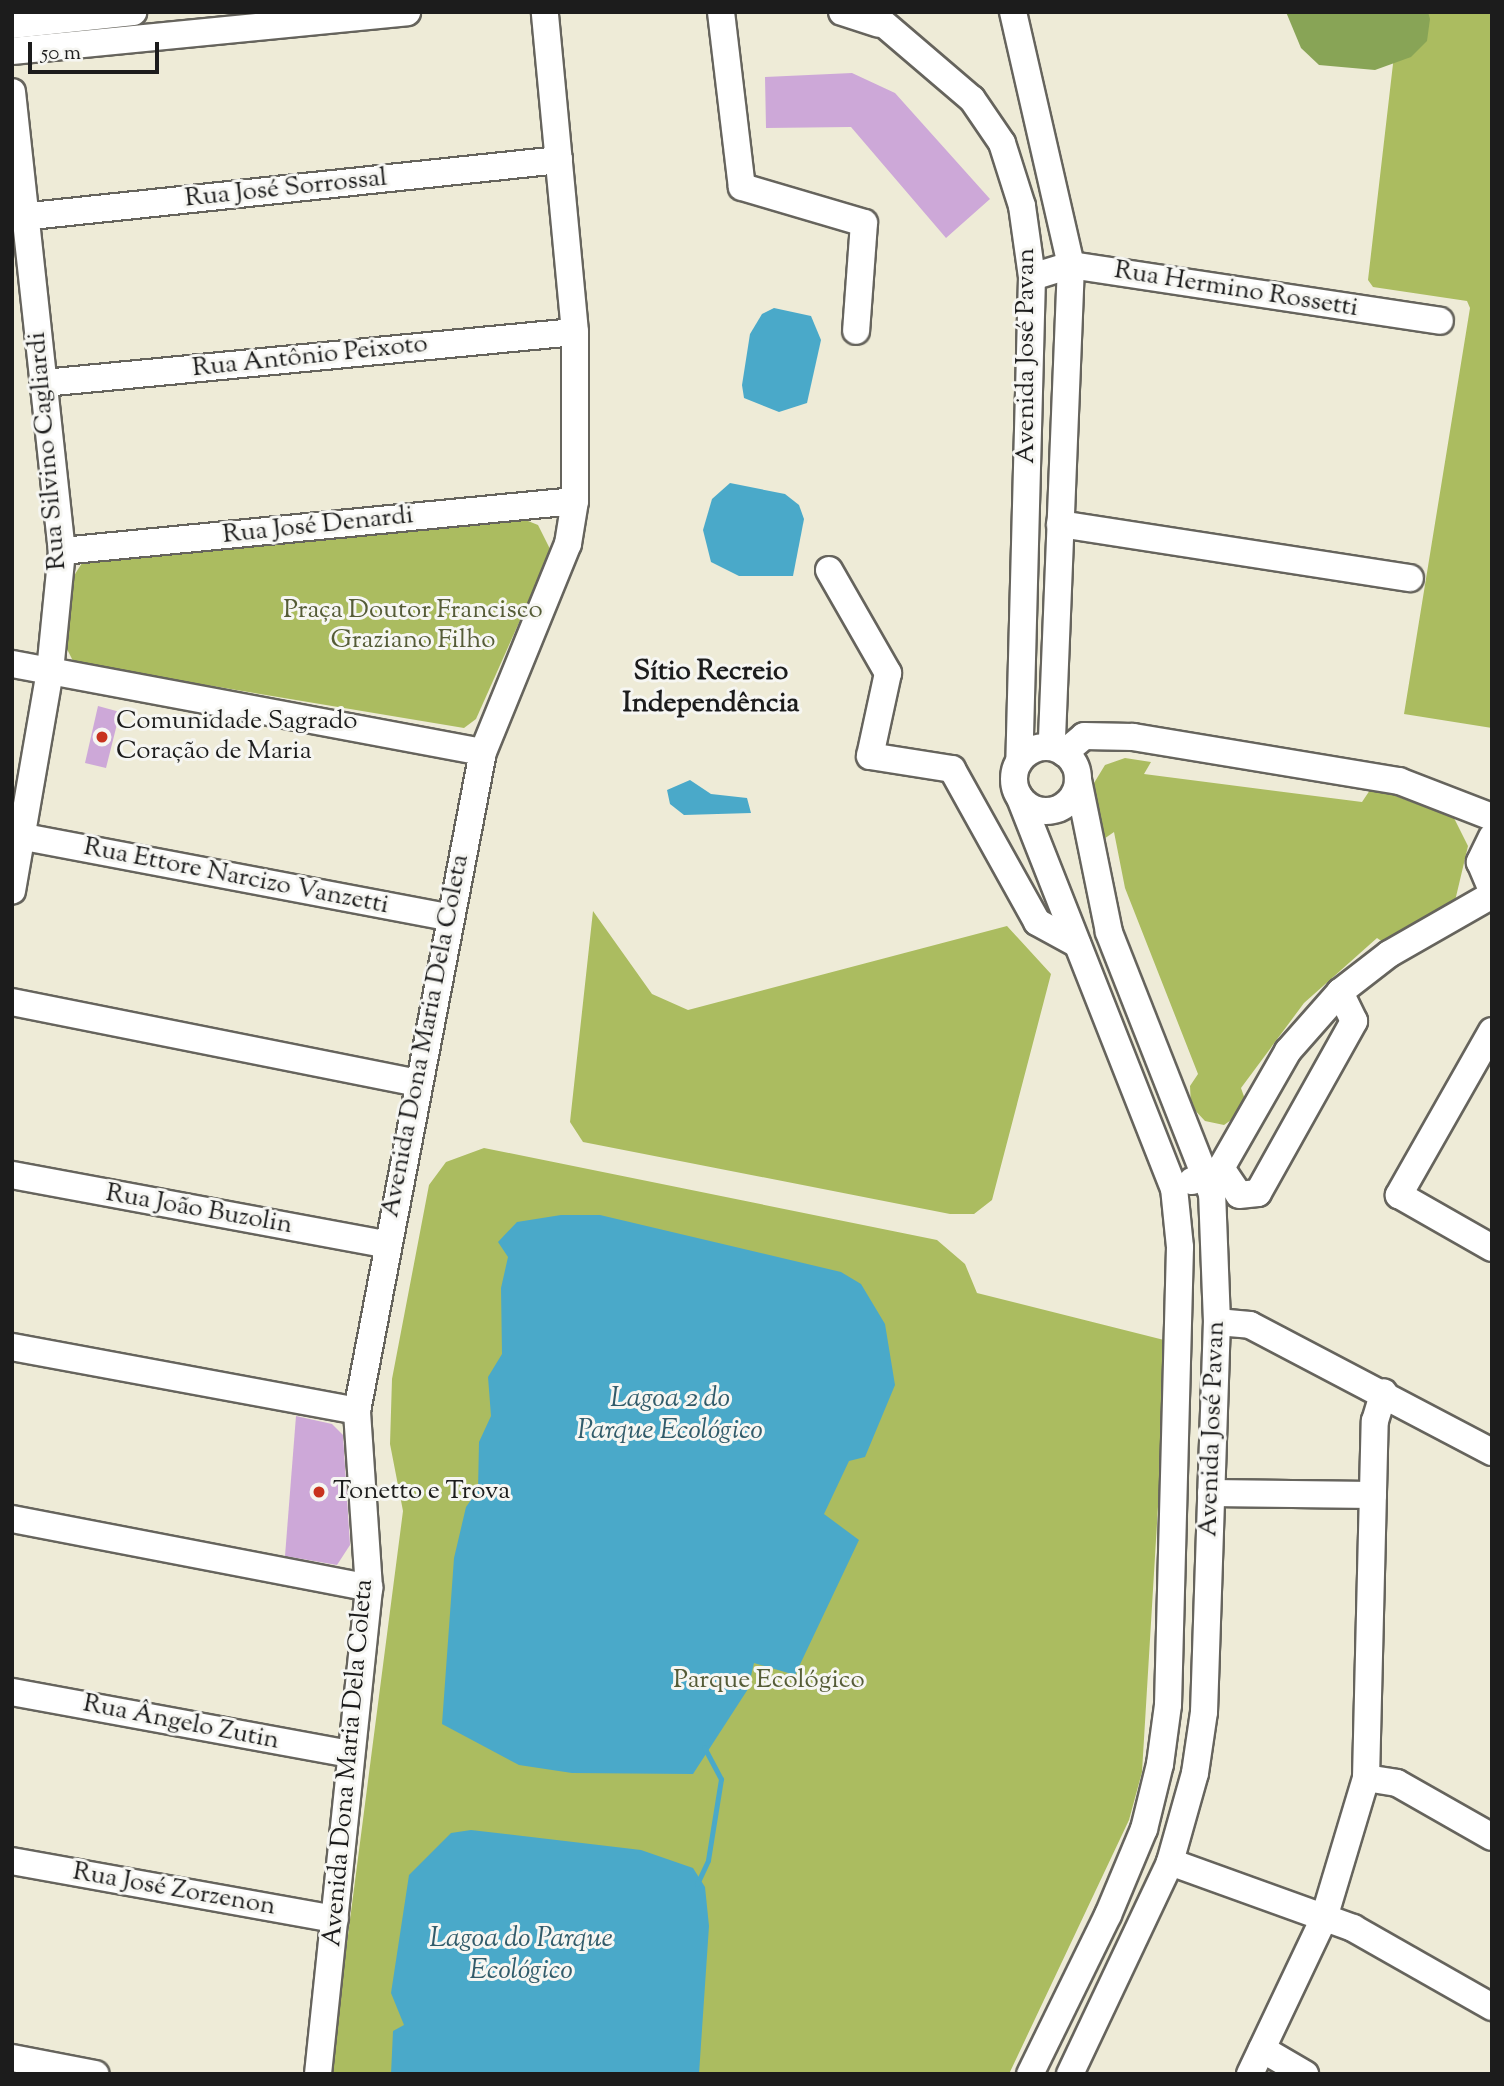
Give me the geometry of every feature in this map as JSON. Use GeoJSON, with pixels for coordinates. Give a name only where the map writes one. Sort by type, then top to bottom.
{"type":"FeatureCollection","features":[{"type":"Feature","properties":{"kind":"street"},"geometry":{"type":"LineString","coordinates":[[12,25],[134,12]]}},
{"type":"Feature","properties":{"kind":"street"},"geometry":{"type":"LineString","coordinates":[[12,51],[407,12]]}},
{"type":"Feature","properties":{"kind":"street","name":"Avenida Dona Maria Dela Coleta"},"geometry":{"type":"LineString","coordinates":[[318,2074],[349,1754],[369,1588],[357,1411],[448,917],[483,752],[568,544],[575,501],[575,332],[545,12]]}},
{"type":"Feature","properties":{"kind":"street"},"geometry":{"type":"LineString","coordinates":[[721,12],[742,187],[864,223],[856,331]]}},
{"type":"Feature","properties":{"kind":"street","name":"Avenida José Pavan"},"geometry":{"type":"LineString","coordinates":[[842,12],[874,18],[972,99],[1002,143],[1023,206],[1032,277],[1019,761]]}},
{"type":"Feature","properties":{"kind":"street","name":"Avenida José Pavan"},"geometry":{"type":"LineString","coordinates":[[1013,12],[1071,265],[1060,524],[1058,750]]}},
{"type":"Feature","properties":{"kind":"street","name":"Rua Silvino Cagliardi"},"geometry":{"type":"LineString","coordinates":[[12,92],[19,217],[44,383],[62,551],[50,671],[24,837],[12,891]]}},
{"type":"Feature","properties":{"kind":"street","name":"Rua José Sorrossal"},"geometry":{"type":"LineString","coordinates":[[19,217],[559,160]]}},
{"type":"Feature","properties":{"kind":"street","name":"Rua Hermino Rossetti"},"geometry":{"type":"LineString","coordinates":[[1032,277],[1071,265],[1440,321]]}},
{"type":"Feature","properties":{"kind":"street","name":"Rua Antônio Peixoto"},"geometry":{"type":"LineString","coordinates":[[44,383],[575,332]]}},
{"type":"Feature","properties":{"kind":"street","name":"Rua José Denardi"},"geometry":{"type":"LineString","coordinates":[[62,551],[575,501]]}},
{"type":"Feature","properties":{"kind":"street"},"geometry":{"type":"LineString","coordinates":[[1060,524],[1410,579]]}},
{"type":"Feature","properties":{"kind":"street"},"geometry":{"type":"LineString","coordinates":[[829,570],[888,673],[870,756],[952,769],[1037,922],[1077,944]]}},
{"type":"Feature","properties":{"kind":"street"},"geometry":{"type":"LineString","coordinates":[[12,664],[483,752]]}},
{"type":"Feature","properties":{"kind":"street"},"geometry":{"type":"LineString","coordinates":[[1058,750],[1078,780],[1069,800],[1050,810],[1020,798],[1014,779],[1019,761],[1034,749],[1058,750],[1084,736],[1133,737],[1399,781],[1492,817]]}},
{"type":"Feature","properties":{"kind":"street","name":"Avenida José Pavan"},"geometry":{"type":"LineString","coordinates":[[1069,2074],[1170,1862],[1204,1712],[1217,1322],[1214,1172],[1109,932],[1078,780]]}},
{"type":"Feature","properties":{"kind":"street","name":"Avenida José Pavan"},"geometry":{"type":"LineString","coordinates":[[1020,798],[1174,1188],[1180,1297],[1168,1705],[1160,1764],[1144,1829],[1108,1915],[1030,2074]]}},
{"type":"Feature","properties":{"kind":"street","name":"Rua Ettore Narcizo Vanzetti"},"geometry":{"type":"LineString","coordinates":[[24,837],[448,917]]}},
{"type":"Feature","properties":{"kind":"street"},"geometry":{"type":"LineString","coordinates":[[1174,1188],[1214,1172],[1288,1051],[1340,992],[1389,954],[1492,893],[1480,862],[1492,837]]}},
{"type":"Feature","properties":{"kind":"street"},"geometry":{"type":"LineString","coordinates":[[1214,1172],[1239,1195],[1258,1193],[1354,1021],[1340,992]]}},
{"type":"Feature","properties":{"kind":"street"},"geometry":{"type":"LineString","coordinates":[[12,1002],[419,1083]]}},
{"type":"Feature","properties":{"kind":"street"},"geometry":{"type":"LineString","coordinates":[[1492,1031],[1399,1195],[1492,1248]]}},
{"type":"Feature","properties":{"kind":"street","name":"Rua João Buzolin"},"geometry":{"type":"LineString","coordinates":[[12,1175],[386,1244]]}},
{"type":"Feature","properties":{"kind":"street"},"geometry":{"type":"LineString","coordinates":[[1217,1322],[1250,1325],[1384,1392],[1492,1451]]}},
{"type":"Feature","properties":{"kind":"street"},"geometry":{"type":"LineString","coordinates":[[12,1347],[357,1411]]}},
{"type":"Feature","properties":{"kind":"street"},"geometry":{"type":"LineString","coordinates":[[1250,2074],[1324,1918],[1366,1778],[1375,1421],[1384,1392]]}},
{"type":"Feature","properties":{"kind":"street"},"geometry":{"type":"LineString","coordinates":[[1211,1493],[1373,1495]]}},
{"type":"Feature","properties":{"kind":"street"},"geometry":{"type":"LineString","coordinates":[[12,1518],[369,1588]]}},
{"type":"Feature","properties":{"kind":"street","name":"Rua Ângelo Zutin"},"geometry":{"type":"LineString","coordinates":[[12,1692],[349,1754]]}},
{"type":"Feature","properties":{"kind":"street"},"geometry":{"type":"LineString","coordinates":[[1366,1778],[1397,1783],[1492,1837]]}},
{"type":"Feature","properties":{"kind":"street","name":"Rua José Zorzenon"},"geometry":{"type":"LineString","coordinates":[[12,1861],[335,1919]]}},
{"type":"Feature","properties":{"kind":"street"},"geometry":{"type":"LineString","coordinates":[[1170,1862],[1353,1928],[1492,2007]]}},
{"type":"Feature","properties":{"kind":"street"},"geometry":{"type":"LineString","coordinates":[[1262,2049],[1305,2074]]}},
{"type":"Feature","properties":{"kind":"street"},"geometry":{"type":"LineString","coordinates":[[12,2058],[95,2074]]}},
{"type":"Feature","properties":{"kind":"green space"},"geometry":{"type":"Polygon","coordinates":[[[1286,12],[1428,12],[1430,19],[1427,41],[1411,57],[1375,70],[1319,65],[1301,48],[1286,12]]]}},
{"type":"Feature","properties":{"kind":"green space"},"geometry":{"type":"Polygon","coordinates":[[[1399,12],[1492,12],[1492,728],[1404,714],[1470,308],[1467,301],[1373,287],[1368,280],[1399,12]]]}},
{"type":"Feature","properties":{"kind":"green space","name":"Praça Doutor Francisco Graziano Filho"},"geometry":{"type":"Polygon","coordinates":[[[523,519],[538,525],[551,551],[476,719],[464,728],[74,663],[67,649],[70,582],[82,563],[523,519]]]}},
{"type":"Feature","properties":{"kind":"green space"},"geometry":{"type":"Polygon","coordinates":[[[1125,758],[1151,762],[1144,774],[1362,802],[1372,787],[1454,818],[1468,846],[1455,901],[1386,944],[1377,938],[1304,1003],[1241,1088],[1248,1108],[1224,1125],[1205,1121],[1191,1106],[1190,1086],[1198,1074],[1125,888],[1114,832],[1098,843],[1094,783],[1105,765],[1125,758]]]}},
{"type":"Feature","properties":{"kind":"green space"},"geometry":{"type":"Polygon","coordinates":[[[593,911],[652,994],[688,1010],[1007,926],[1051,974],[992,1200],[974,1214],[950,1214],[583,1142],[570,1122],[593,911]]]}},
{"type":"Feature","properties":{"kind":"green space","name":"Parque Ecológico"},"geometry":{"type":"Polygon","coordinates":[[[484,1148],[937,1240],[965,1264],[977,1293],[1168,1341],[1142,1772],[1129,1820],[1009,2074],[330,2074],[403,1511],[390,1444],[392,1379],[429,1185],[446,1162],[484,1148]]]}},
{"type":"Feature","properties":{"kind":"water"},"geometry":{"type":"Polygon","coordinates":[[[774,308],[811,316],[821,340],[807,403],[779,412],[744,398],[742,385],[750,334],[762,314],[774,308]]]}},
{"type":"Feature","properties":{"kind":"water"},"geometry":{"type":"Polygon","coordinates":[[[730,483],[785,494],[799,505],[804,519],[793,576],[739,576],[711,562],[703,530],[712,499],[730,483]]]}},
{"type":"Feature","properties":{"kind":"water"},"geometry":{"type":"Polygon","coordinates":[[[690,780],[711,794],[747,798],[751,813],[684,815],[670,804],[667,790],[690,780]]]}},
{"type":"Feature","properties":{"kind":"water","name":"Lagoa 2 do Parque Ecológico"},"geometry":{"type":"Polygon","coordinates":[[[561,1215],[600,1215],[841,1272],[861,1284],[885,1324],[895,1385],[865,1457],[849,1461],[824,1514],[859,1540],[795,1675],[754,1663],[748,1689],[693,1774],[572,1773],[519,1765],[442,1724],[454,1558],[466,1507],[478,1490],[479,1442],[491,1416],[488,1377],[502,1354],[501,1288],[508,1257],[498,1242],[517,1222],[561,1215]]]}},
{"type":"Feature","properties":{"kind":"water","name":"Lagoa do Parque Ecológico"},"geometry":{"type":"Polygon","coordinates":[[[471,1830],[641,1850],[693,1868],[705,1887],[709,1926],[699,2074],[391,2074],[393,2031],[404,2025],[391,1993],[409,1875],[451,1833],[471,1830]]]}},
{"type":"Feature","properties":{"kind":"building"},"geometry":{"type":"Polygon","coordinates":[[[852,73],[895,93],[990,199],[946,238],[851,127],[766,128],[765,77],[852,73]]]}},
{"type":"Feature","properties":{"kind":"building","name":"Comunidade Sagrado Coração de Maria"},"geometry":{"type":"Polygon","coordinates":[[[98,706],[120,712],[106,768],[85,763],[98,706]]]}},
{"type":"Feature","properties":{"kind":"building","name":"Tonetto e Trova"},"geometry":{"type":"Polygon","coordinates":[[[296,1416],[332,1424],[343,1435],[350,1545],[337,1565],[285,1556],[296,1416]]]}},
{"type":"Feature","properties":{"kind":"waterway"},"geometry":{"type":"LineString","coordinates":[[697,1884],[708,1860],[721,1779],[704,1747]]}},
{"type":"Feature","properties":{"kind":"place","name":"Comunidade Sagrado Coração de Maria"},"geometry":{"type":"Point","coordinates":[102,737]}},
{"type":"Feature","properties":{"kind":"place","name":"Tonetto e Trova"},"geometry":{"type":"Point","coordinates":[319,1492]}},
{"type":"Feature","properties":{"kind":"district","name":"Sítio Recreio Independência"},"geometry":{"type":"Point","coordinates":[711,688]}}]}
